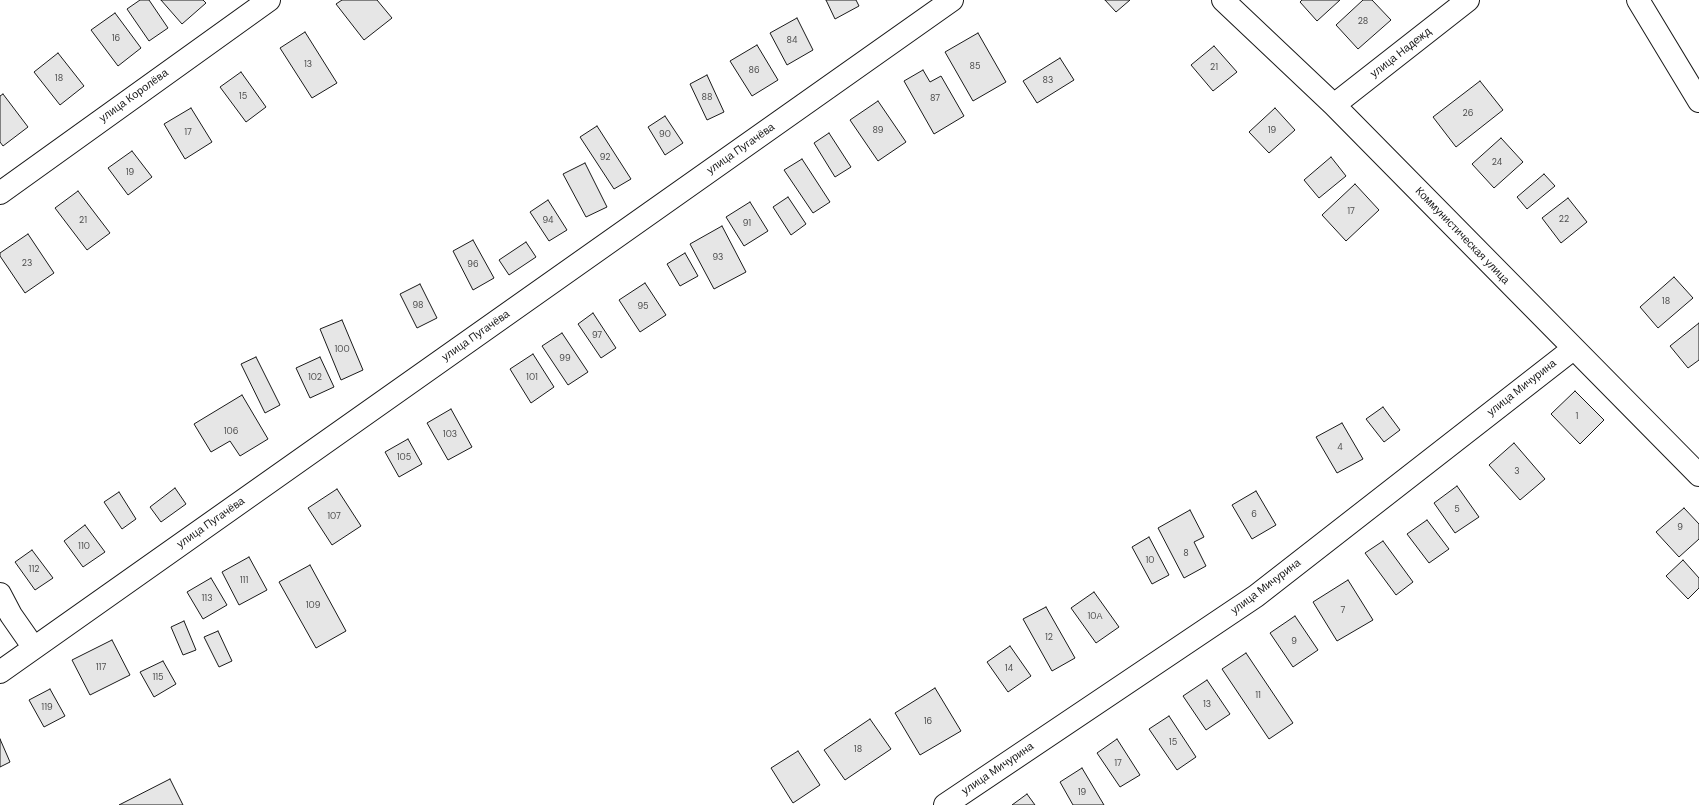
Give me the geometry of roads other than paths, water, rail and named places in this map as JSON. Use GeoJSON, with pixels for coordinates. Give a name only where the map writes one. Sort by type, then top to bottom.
{"type":"FeatureCollection","features":[{"type":"Feature","properties":{"kind":"street","name":"улица Королёва"},"geometry":{"type":"LineString","coordinates":[[0,193],[269,0]]}},
{"type":"Feature","properties":{"kind":"street","name":"улица Пугачёва"},"geometry":{"type":"LineString","coordinates":[[0,672],[952,0]]}},
{"type":"Feature","properties":{"kind":"street","name":"Коммунистическая улица"},"geometry":{"type":"LineString","coordinates":[[1223,0],[1334,105],[1573,349],[1699,475]]}},
{"type":"Feature","properties":{"kind":"street","name":"улица Надежд"},"geometry":{"type":"LineString","coordinates":[[1334,105],[1468,0]]}},
{"type":"Feature","properties":{"kind":"street"},"geometry":{"type":"LineString","coordinates":[[1638,0],[1699,102]]}},
{"type":"Feature","properties":{"kind":"street","name":"улица Мичурина"},"geometry":{"type":"LineString","coordinates":[[945,805],[1256,596],[1573,349]]}},
{"type":"Feature","properties":{"kind":"street"},"geometry":{"type":"LineString","coordinates":[[0,594],[11,615],[34,648]]}}]}
